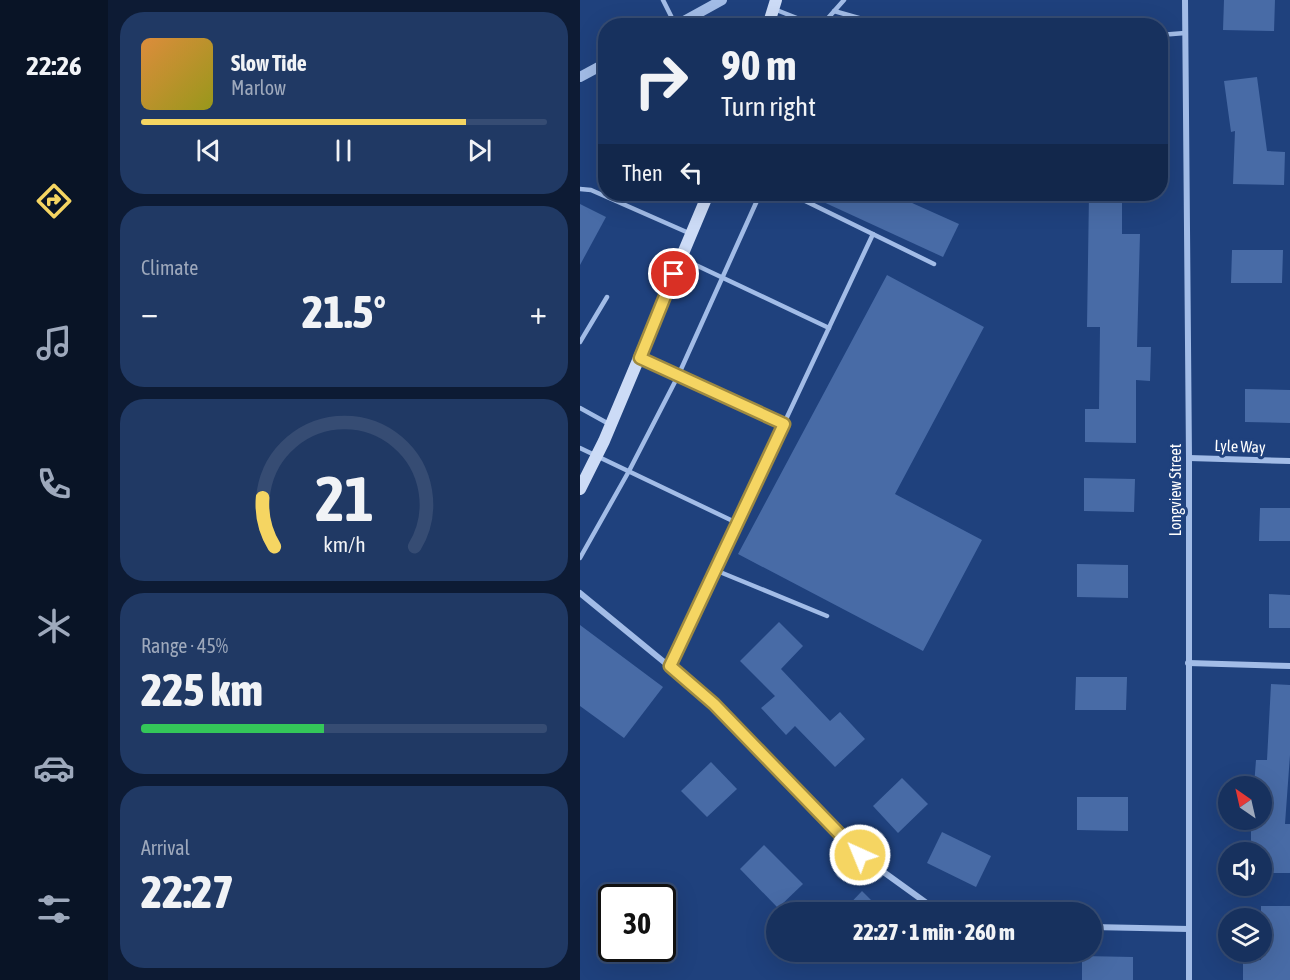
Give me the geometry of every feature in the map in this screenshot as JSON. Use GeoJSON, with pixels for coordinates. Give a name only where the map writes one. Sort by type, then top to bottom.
{"type":"FeatureCollection","features":[{"type":"Feature","properties":{"kind":"main road"},"geometry":{"type":"LineString","coordinates":[[580,489],[611,425],[705,201]]}},
{"type":"Feature","properties":{"kind":"street"},"geometry":{"type":"LineString","coordinates":[[688,18],[722,0]]}},
{"type":"Feature","properties":{"kind":"street","name":"Longview Street"},"geometry":{"type":"LineString","coordinates":[[1185,0],[1189,458],[1189,980]]}},
{"type":"Feature","properties":{"kind":"street"},"geometry":{"type":"LineString","coordinates":[[580,77],[598,67]]}},
{"type":"Feature","properties":{"kind":"street","name":"Lyle Way"},"geometry":{"type":"LineString","coordinates":[[1189,458],[1290,461]]}},
{"type":"Feature","properties":{"kind":"street"},"geometry":{"type":"LineString","coordinates":[[580,593],[714,704],[860,855],[926,902]]}},
{"type":"Feature","properties":{"kind":"street"},"geometry":{"type":"LineString","coordinates":[[1188,663],[1290,666]]}},
{"type":"Feature","properties":{"kind":"street"},"geometry":{"type":"LineString","coordinates":[[1102,927],[1189,929]]}},
{"type":"Feature","properties":{"kind":"lane"},"geometry":{"type":"LineString","coordinates":[[663,0],[672,18]]}},
{"type":"Feature","properties":{"kind":"lane"},"geometry":{"type":"LineString","coordinates":[[827,18],[844,0]]}},
{"type":"Feature","properties":{"kind":"lane"},"geometry":{"type":"LineString","coordinates":[[775,4],[803,18]]}},
{"type":"Feature","properties":{"kind":"lane"},"geometry":{"type":"LineString","coordinates":[[834,11],[859,18]]}},
{"type":"Feature","properties":{"kind":"lane"},"geometry":{"type":"LineString","coordinates":[[1168,34],[1185,33]]}},
{"type":"Feature","properties":{"kind":"lane"},"geometry":{"type":"LineString","coordinates":[[580,189],[598,193]]}},
{"type":"Feature","properties":{"kind":"lane"},"geometry":{"type":"LineString","coordinates":[[616,201],[692,234]]}},
{"type":"Feature","properties":{"kind":"lane"},"geometry":{"type":"LineString","coordinates":[[580,558],[629,471],[678,376],[757,201]]}},
{"type":"Feature","properties":{"kind":"lane"},"geometry":{"type":"LineString","coordinates":[[805,201],[934,264]]}},
{"type":"Feature","properties":{"kind":"lane"},"geometry":{"type":"LineString","coordinates":[[670,666],[873,234]]}},
{"type":"Feature","properties":{"kind":"lane"},"geometry":{"type":"LineString","coordinates":[[681,258],[829,328]]}},
{"type":"Feature","properties":{"kind":"lane"},"geometry":{"type":"LineString","coordinates":[[580,342],[607,297]]}},
{"type":"Feature","properties":{"kind":"lane"},"geometry":{"type":"LineString","coordinates":[[640,358],[784,424]]}},
{"type":"Feature","properties":{"kind":"lane"},"geometry":{"type":"LineString","coordinates":[[580,408],[611,425]]}},
{"type":"Feature","properties":{"kind":"lane"},"geometry":{"type":"LineString","coordinates":[[580,448],[737,523]]}},
{"type":"Feature","properties":{"kind":"lane"},"geometry":{"type":"LineString","coordinates":[[715,570],[827,616]]}},
{"type":"Feature","properties":{"kind":"building"},"geometry":{"type":"Polygon","coordinates":[[[1224,0],[1275,0],[1274,31],[1223,30],[1224,0]]]}},
{"type":"Feature","properties":{"kind":"building"},"geometry":{"type":"Polygon","coordinates":[[[1257,77],[1267,151],[1285,152],[1284,185],[1233,184],[1235,131],[1231,132],[1224,81],[1257,77]]]}},
{"type":"Feature","properties":{"kind":"building"},"geometry":{"type":"Polygon","coordinates":[[[821,201],[908,201],[959,224],[943,257],[821,201]]]}},
{"type":"Feature","properties":{"kind":"building"},"geometry":{"type":"Polygon","coordinates":[[[1089,201],[1122,201],[1122,234],[1140,234],[1137,347],[1151,347],[1150,381],[1136,380],[1136,443],[1085,442],[1085,409],[1099,409],[1100,327],[1087,327],[1089,201]]]}},
{"type":"Feature","properties":{"kind":"building"},"geometry":{"type":"Polygon","coordinates":[[[580,204],[606,217],[580,265],[580,204]]]}},
{"type":"Feature","properties":{"kind":"building"},"geometry":{"type":"Polygon","coordinates":[[[1232,250],[1283,250],[1282,283],[1231,283],[1232,250]]]}},
{"type":"Feature","properties":{"kind":"building"},"geometry":{"type":"Polygon","coordinates":[[[887,275],[984,327],[895,494],[982,540],[923,651],[738,554],[887,275]]]}},
{"type":"Feature","properties":{"kind":"building"},"geometry":{"type":"Polygon","coordinates":[[[1245,389],[1290,390],[1290,423],[1245,422],[1245,389]]]}},
{"type":"Feature","properties":{"kind":"building"},"geometry":{"type":"Polygon","coordinates":[[[1084,478],[1135,479],[1134,512],[1084,511],[1084,478]]]}},
{"type":"Feature","properties":{"kind":"building"},"geometry":{"type":"Polygon","coordinates":[[[1260,508],[1290,508],[1290,541],[1259,541],[1260,508]]]}},
{"type":"Feature","properties":{"kind":"building"},"geometry":{"type":"Polygon","coordinates":[[[1077,564],[1128,565],[1128,598],[1077,597],[1077,564]]]}},
{"type":"Feature","properties":{"kind":"building"},"geometry":{"type":"Polygon","coordinates":[[[1269,594],[1290,595],[1290,628],[1269,628],[1269,594]]]}},
{"type":"Feature","properties":{"kind":"building"},"geometry":{"type":"Polygon","coordinates":[[[779,622],[803,646],[781,669],[830,721],[840,712],[865,739],[835,767],[795,726],[786,735],[761,708],[775,696],[740,661],[779,622]]]}},
{"type":"Feature","properties":{"kind":"building"},"geometry":{"type":"Polygon","coordinates":[[[580,625],[663,687],[624,738],[580,706],[580,625]]]}},
{"type":"Feature","properties":{"kind":"building"},"geometry":{"type":"Polygon","coordinates":[[[1076,677],[1127,677],[1126,710],[1075,710],[1076,677]]]}},
{"type":"Feature","properties":{"kind":"building"},"geometry":{"type":"Polygon","coordinates":[[[1271,684],[1290,685],[1290,755],[1285,824],[1290,824],[1290,873],[1272,873],[1272,842],[1251,842],[1251,830],[1272,830],[1272,776],[1255,776],[1256,760],[1267,760],[1271,684]]]}},
{"type":"Feature","properties":{"kind":"building"},"geometry":{"type":"Polygon","coordinates":[[[711,762],[737,789],[707,817],[681,791],[711,762]]]}},
{"type":"Feature","properties":{"kind":"building"},"geometry":{"type":"Polygon","coordinates":[[[902,778],[928,804],[898,833],[873,806],[902,778]]]}},
{"type":"Feature","properties":{"kind":"building"},"geometry":{"type":"Polygon","coordinates":[[[1077,797],[1128,797],[1128,831],[1077,830],[1077,797]]]}},
{"type":"Feature","properties":{"kind":"building"},"geometry":{"type":"Polygon","coordinates":[[[942,832],[991,856],[976,887],[927,863],[942,832]]]}},
{"type":"Feature","properties":{"kind":"building"},"geometry":{"type":"Polygon","coordinates":[[[764,845],[803,884],[784,902],[772,902],[740,869],[764,845]]]}},
{"type":"Feature","properties":{"kind":"building"},"geometry":{"type":"Polygon","coordinates":[[[862,891],[873,902],[852,902],[862,891]]]}},
{"type":"Feature","properties":{"kind":"building"},"geometry":{"type":"Polygon","coordinates":[[[1261,906],[1290,906],[1290,980],[1243,980],[1243,962],[1272,962],[1272,908],[1261,908],[1261,906]]]}},
{"type":"Feature","properties":{"kind":"building"},"geometry":{"type":"Polygon","coordinates":[[[1102,956],[1133,957],[1133,980],[1082,980],[1082,962],[1102,962],[1102,956]]]}},
{"type":"Feature","properties":{"kind":"route"},"geometry":{"type":"LineString","coordinates":[[674,274],[640,358],[784,424],[670,666],[714,704],[860,855]]}}]}
